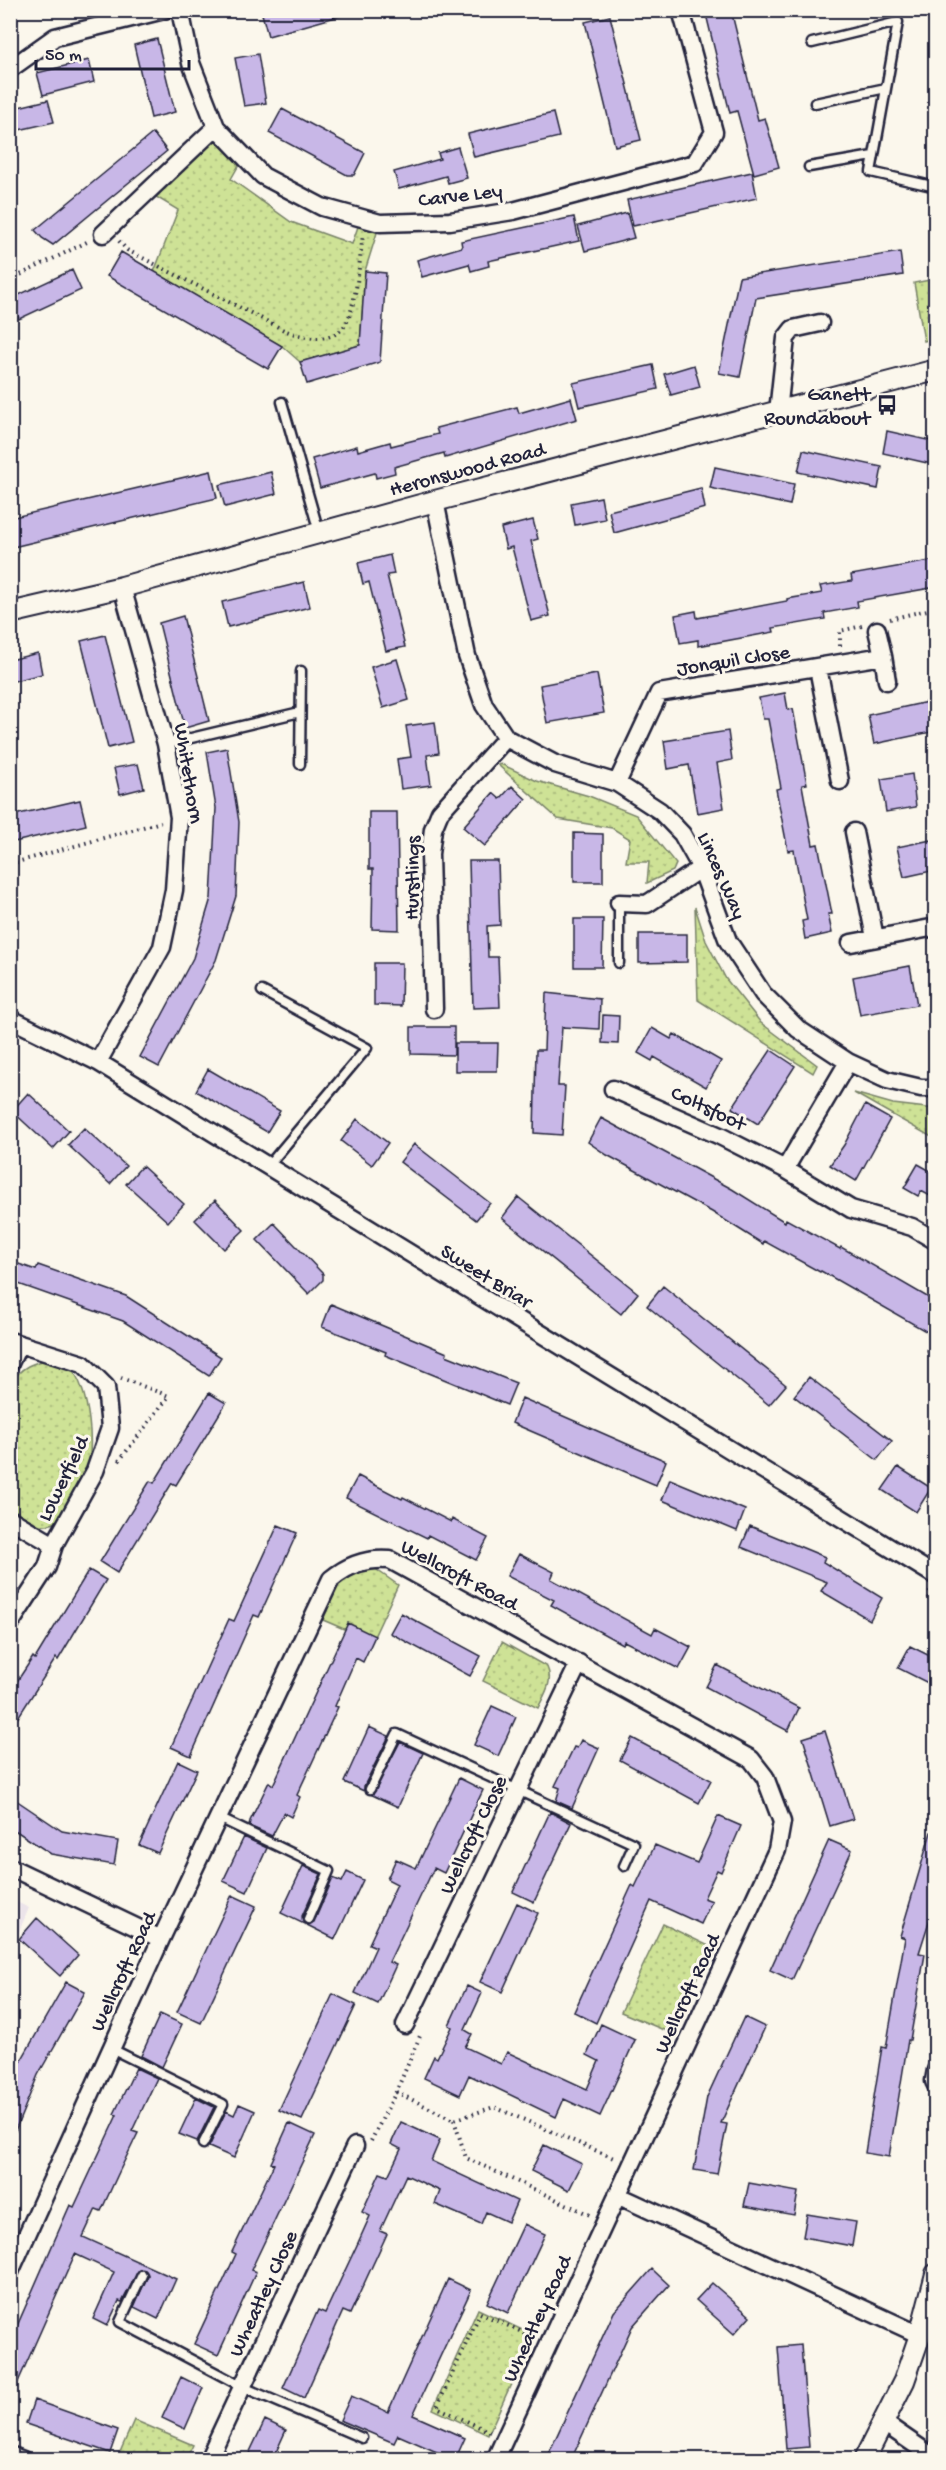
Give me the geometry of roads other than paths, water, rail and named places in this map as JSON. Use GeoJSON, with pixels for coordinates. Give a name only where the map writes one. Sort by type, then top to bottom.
{"type":"FeatureCollection","features":[{"type":"Feature","properties":{"kind":"street"},"geometry":{"type":"LineString","coordinates":[[10,69],[55,38],[164,10]]}},
{"type":"Feature","properties":{"kind":"street","name":"Carve Ley"},"geometry":{"type":"LineString","coordinates":[[180,10],[191,63],[216,127],[263,176],[322,207],[380,223],[461,220],[513,211],[695,163],[714,132],[681,10]]}},
{"type":"Feature","properties":{"kind":"street"},"geometry":{"type":"LineString","coordinates":[[105,232],[216,127]]}},
{"type":"Feature","properties":{"kind":"street"},"geometry":{"type":"LineString","coordinates":[[778,412],[786,338],[794,329],[820,322]]}},
{"type":"Feature","properties":{"kind":"street","name":"Heronswood Road"},"geometry":{"type":"LineString","coordinates":[[10,613],[122,587],[435,501],[936,370]]}},
{"type":"Feature","properties":{"kind":"street","name":"Linces Way"},"geometry":{"type":"LineString","coordinates":[[435,501],[467,656],[484,705],[506,738],[555,764],[617,783],[660,812],[682,834],[700,868],[728,942],[763,994],[798,1029],[848,1062],[887,1080],[921,1088],[936,1088]]}},
{"type":"Feature","properties":{"kind":"street","name":"Whitethorn"},"geometry":{"type":"LineString","coordinates":[[98,1062],[162,947],[174,890],[179,817],[166,744],[122,587]]}},
{"type":"Feature","properties":{"kind":"street"},"geometry":{"type":"LineString","coordinates":[[877,630],[887,681]]}},
{"type":"Feature","properties":{"kind":"street","name":"Jonquil Close"},"geometry":{"type":"LineString","coordinates":[[617,783],[659,693],[840,665],[882,656]]}},
{"type":"Feature","properties":{"kind":"street"},"geometry":{"type":"LineString","coordinates":[[818,668],[840,781]]}},
{"type":"Feature","properties":{"kind":"street","name":"Hurstlings"},"geometry":{"type":"LineString","coordinates":[[434,1009],[430,854],[434,829],[440,812],[506,738]]}},
{"type":"Feature","properties":{"kind":"street"},"geometry":{"type":"LineString","coordinates":[[854,832],[875,938]]}},
{"type":"Feature","properties":{"kind":"street"},"geometry":{"type":"LineString","coordinates":[[619,903],[647,904],[700,868]]}},
{"type":"Feature","properties":{"kind":"street"},"geometry":{"type":"LineString","coordinates":[[851,943],[936,927]]}},
{"type":"Feature","properties":{"kind":"street","name":"Sweet Briar"},"geometry":{"type":"LineString","coordinates":[[10,1021],[18,1022],[98,1062],[936,1576]]}},
{"type":"Feature","properties":{"kind":"street"},"geometry":{"type":"LineString","coordinates":[[785,1169],[848,1062]]}},
{"type":"Feature","properties":{"kind":"street","name":"Coltsfoot"},"geometry":{"type":"LineString","coordinates":[[613,1089],[720,1136],[785,1169],[851,1209],[912,1227],[936,1241]]}},
{"type":"Feature","properties":{"kind":"street","name":"Lowerfield"},"geometry":{"type":"LineString","coordinates":[[10,1363],[15,1342],[84,1364],[106,1387],[110,1428],[95,1471],[54,1545],[47,1567],[10,1624]]}},
{"type":"Feature","properties":{"kind":"street","name":"Lowerfield"},"geometry":{"type":"LineString","coordinates":[[10,1519],[54,1545]]}},
{"type":"Feature","properties":{"kind":"street","name":"Wellcroft Road"},"geometry":{"type":"LineString","coordinates":[[10,2272],[161,1939],[331,1579],[346,1567],[374,1559],[390,1560],[579,1663],[751,1759],[765,1777],[782,1822],[777,1850],[617,2195]]}},
{"type":"Feature","properties":{"kind":"street","name":"Wellcroft Close"},"geometry":{"type":"LineString","coordinates":[[405,2025],[579,1663]]}},
{"type":"Feature","properties":{"kind":"street"},"geometry":{"type":"LineString","coordinates":[[10,1867],[161,1939]]}},
{"type":"Feature","properties":{"kind":"street"},"geometry":{"type":"LineString","coordinates":[[936,2070],[934,2080],[936,2085]]}},
{"type":"Feature","properties":{"kind":"street","name":"Wheatley Close"},"geometry":{"type":"LineString","coordinates":[[208,2460],[355,2146]]}},
{"type":"Feature","properties":{"kind":"street"},"geometry":{"type":"LineString","coordinates":[[617,2195],[920,2335]]}},
{"type":"Feature","properties":{"kind":"street","name":"Wheatley Road"},"geometry":{"type":"LineString","coordinates":[[495,2460],[617,2195]]}},
{"type":"Feature","properties":{"kind":"street"},"geometry":{"type":"LineString","coordinates":[[864,2460],[904,2381],[920,2335],[936,2274]]}},
{"type":"Feature","properties":{"kind":"street"},"geometry":{"type":"LineString","coordinates":[[884,2423],[936,2459]]}},
{"type":"Feature","properties":{"kind":"street"},"geometry":{"type":"LineString","coordinates":[[10,2455],[23,2460]]}},
{"type":"Feature","properties":{"kind":"lane"},"geometry":{"type":"LineString","coordinates":[[812,42],[898,22],[871,172],[936,188]]}},
{"type":"Feature","properties":{"kind":"lane"},"geometry":{"type":"LineString","coordinates":[[816,104],[886,88]]}},
{"type":"Feature","properties":{"kind":"lane"},"geometry":{"type":"LineString","coordinates":[[809,167],[873,156]]}},
{"type":"Feature","properties":{"kind":"lane"},"geometry":{"type":"LineString","coordinates":[[282,402],[319,532]]}},
{"type":"Feature","properties":{"kind":"lane"},"geometry":{"type":"LineString","coordinates":[[300,764],[301,671]]}},
{"type":"Feature","properties":{"kind":"lane"},"geometry":{"type":"LineString","coordinates":[[166,744],[300,712]]}},
{"type":"Feature","properties":{"kind":"lane"},"geometry":{"type":"LineString","coordinates":[[619,903],[619,963]]}},
{"type":"Feature","properties":{"kind":"lane"},"geometry":{"type":"LineString","coordinates":[[262,991],[368,1048],[267,1167]]}},
{"type":"Feature","properties":{"kind":"lane"},"geometry":{"type":"LineString","coordinates":[[370,1789],[397,1734],[634,1844],[624,1866]]}},
{"type":"Feature","properties":{"kind":"lane"},"geometry":{"type":"LineString","coordinates":[[219,1818],[329,1871],[308,1919]]}},
{"type":"Feature","properties":{"kind":"lane"},"geometry":{"type":"LineString","coordinates":[[112,2049],[223,2104],[203,2144]]}},
{"type":"Feature","properties":{"kind":"lane"},"geometry":{"type":"LineString","coordinates":[[142,2275],[120,2322],[243,2387],[362,2438]]}},
{"type":"Feature","properties":{"kind":"place","name":"Ganett Roundabout"},"geometry":{"type":"Point","coordinates":[887,405]}}]}
